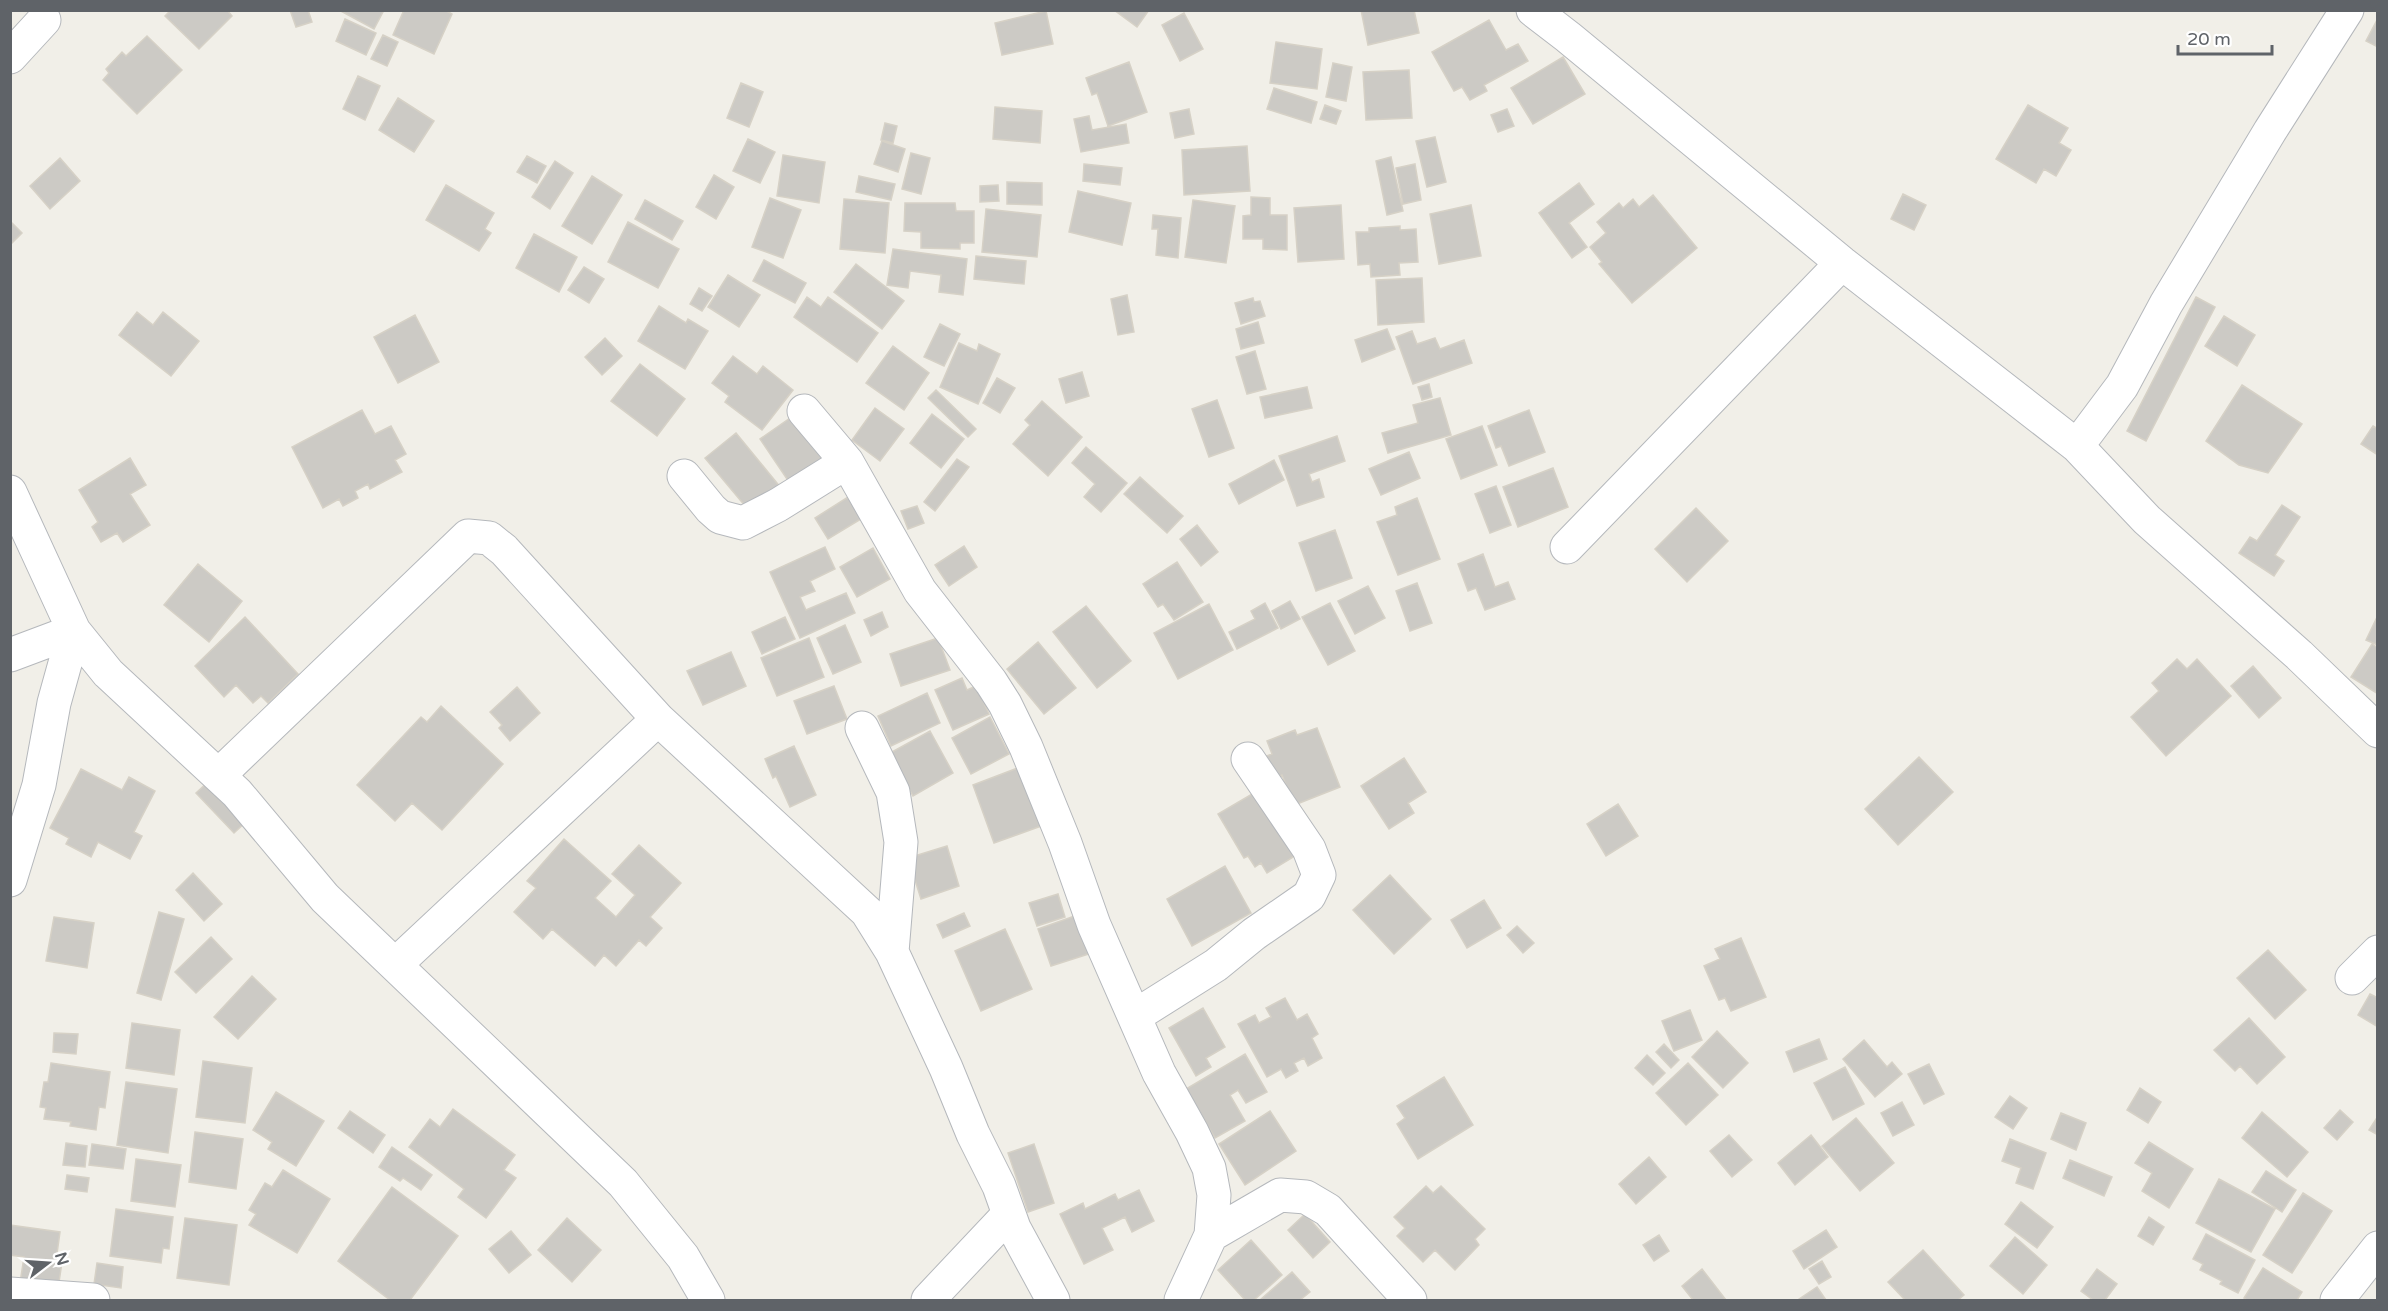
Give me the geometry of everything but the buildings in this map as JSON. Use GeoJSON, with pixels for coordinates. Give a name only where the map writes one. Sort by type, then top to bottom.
{"type":"FeatureCollection","features":[{"type":"Feature","properties":{"kind":"street"},"geometry":{"type":"LineString","coordinates":[[1533,10],[1842,263],[2077,446],[2147,520],[2299,655],[2378,731]]}},
{"type":"Feature","properties":{"kind":"street"},"geometry":{"type":"LineString","coordinates":[[2077,446],[2122,386],[2166,304],[2270,131],[2347,10]]}},
{"type":"Feature","properties":{"kind":"street"},"geometry":{"type":"LineString","coordinates":[[10,57],[44,20]]}},
{"type":"Feature","properties":{"kind":"street"},"geometry":{"type":"LineString","coordinates":[[1567,547],[1842,263]]}},
{"type":"Feature","properties":{"kind":"street"},"geometry":{"type":"LineString","coordinates":[[804,411],[847,462],[920,591],[992,682],[1005,704],[1026,747],[1065,843],[1094,925],[1159,1073],[1209,1168],[1214,1195],[1211,1235],[1181,1300]]}},
{"type":"Feature","properties":{"kind":"street"},"geometry":{"type":"LineString","coordinates":[[684,476],[720,517],[743,522],[778,505],[847,462]]}},
{"type":"Feature","properties":{"kind":"street"},"geometry":{"type":"LineString","coordinates":[[10,492],[74,632],[108,673],[237,793],[325,898],[623,1183],[683,1257],[708,1300]]}},
{"type":"Feature","properties":{"kind":"street"},"geometry":{"type":"LineString","coordinates":[[219,775],[468,536],[489,538],[504,550],[658,719],[867,912],[891,952],[946,1068],[972,1134],[999,1186],[1009,1214],[1053,1300]]}},
{"type":"Feature","properties":{"kind":"street"},"geometry":{"type":"LineString","coordinates":[[10,655],[74,632]]}},
{"type":"Feature","properties":{"kind":"street"},"geometry":{"type":"LineString","coordinates":[[10,880],[39,785],[54,704],[74,632]]}},
{"type":"Feature","properties":{"kind":"street"},"geometry":{"type":"LineString","coordinates":[[396,964],[658,719]]}},
{"type":"Feature","properties":{"kind":"street"},"geometry":{"type":"LineString","coordinates":[[862,728],[893,792],[901,842],[891,952]]}},
{"type":"Feature","properties":{"kind":"street"},"geometry":{"type":"LineString","coordinates":[[1135,1016],[1216,965],[1254,934],[1309,896],[1319,875],[1309,849],[1248,759]]}},
{"type":"Feature","properties":{"kind":"street"},"geometry":{"type":"LineString","coordinates":[[2352,978],[2378,952]]}},
{"type":"Feature","properties":{"kind":"street"},"geometry":{"type":"LineString","coordinates":[[1211,1235],[1280,1195],[1306,1197],[1328,1210],[1410,1300]]}},
{"type":"Feature","properties":{"kind":"street"},"geometry":{"type":"LineString","coordinates":[[928,1300],[1009,1214]]}},
{"type":"Feature","properties":{"kind":"street"},"geometry":{"type":"LineString","coordinates":[[2337,1300],[2378,1248]]}},
{"type":"Feature","properties":{"kind":"street"},"geometry":{"type":"LineString","coordinates":[[10,1294],[93,1300]]}}]}
